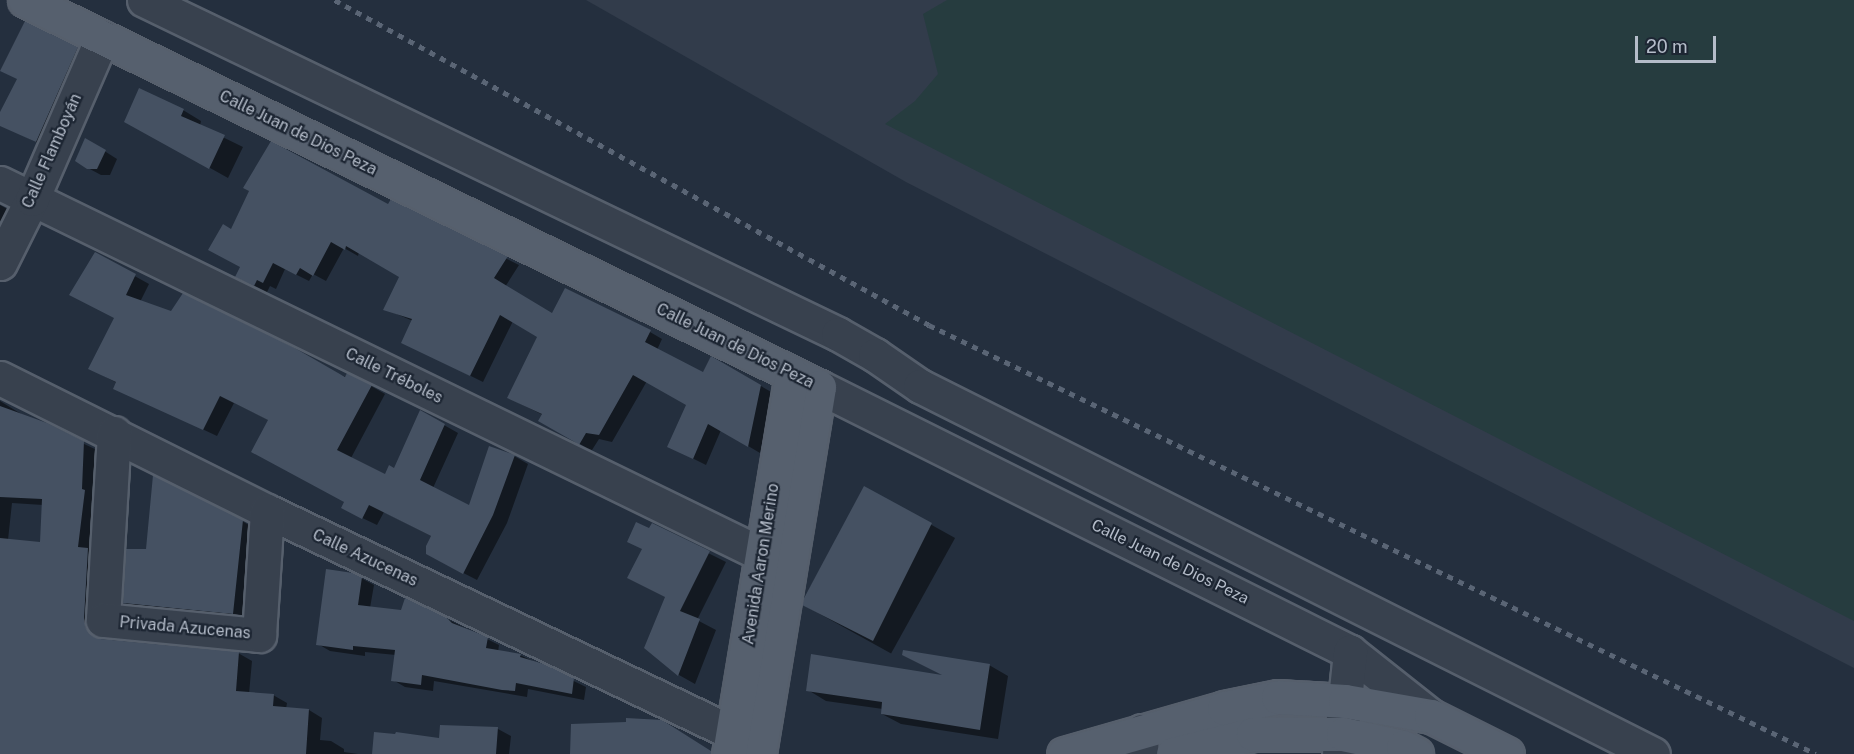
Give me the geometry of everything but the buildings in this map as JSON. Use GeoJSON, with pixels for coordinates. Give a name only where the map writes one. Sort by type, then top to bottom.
{"type":"FeatureCollection","features":[{"type":"Feature","properties":{"kind":"main road","name":"Calle Juan de Dios Peza"},"geometry":{"type":"LineString","coordinates":[[25,0],[805,381]]}},
{"type":"Feature","properties":{"kind":"main road","name":"Avenida Aaron Merino"},"geometry":{"type":"LineString","coordinates":[[759,754],[776,562],[805,381]]}},
{"type":"Feature","properties":{"kind":"main road","name":"Avenida Aaron Merino"},"geometry":{"type":"LineString","coordinates":[[731,743],[776,562]]}},
{"type":"Feature","properties":{"kind":"main road","name":"Calle Juan de Dios Peza"},"geometry":{"type":"LineString","coordinates":[[1064,754],[1142,743],[1224,708],[1278,697],[1345,701],[1431,716],[1507,754]]}},
{"type":"Feature","properties":{"kind":"main road"},"geometry":{"type":"LineString","coordinates":[[1173,754],[1253,734],[1341,744],[1403,747],[1416,754]]}},
{"type":"Feature","properties":{"kind":"street"},"geometry":{"type":"LineString","coordinates":[[144,0],[838,334],[875,355],[929,391],[1653,754]]}},
{"type":"Feature","properties":{"kind":"street","name":"Calle Flamboyán"},"geometry":{"type":"LineString","coordinates":[[0,263],[32,199],[102,38]]}},
{"type":"Feature","properties":{"kind":"street","name":"Calle Tréboles"},"geometry":{"type":"LineString","coordinates":[[0,183],[776,562]]}},
{"type":"Feature","properties":{"kind":"street","name":"Calle Azucenas"},"geometry":{"type":"LineString","coordinates":[[0,378],[731,743]]}},
{"type":"Feature","properties":{"kind":"street","name":"Calle Juan de Dios Peza"},"geometry":{"type":"LineString","coordinates":[[805,381],[1350,652],[1431,716]]}},
{"type":"Feature","properties":{"kind":"street","name":"Privada Azucenas"},"geometry":{"type":"LineString","coordinates":[[114,433],[103,620],[259,635],[267,511]]}},
{"type":"Feature","properties":{"kind":"street"},"geometry":{"type":"LineString","coordinates":[[1341,744],[1350,652]]}},
{"type":"Feature","properties":{"kind":"shaded area"},"geometry":{"type":"Polygon","coordinates":[[[586,0],[1854,0],[1854,668],[906,182],[586,0]]]}},
{"type":"Feature","properties":{"kind":"green space"},"geometry":{"type":"Polygon","coordinates":[[[947,0],[1854,0],[1854,621],[885,124],[915,101],[938,74],[923,14],[947,0]]]}},
{"type":"Feature","properties":{"kind":"railway"},"geometry":{"type":"LineString","coordinates":[[335,0],[929,325],[1816,754]]}}]}
